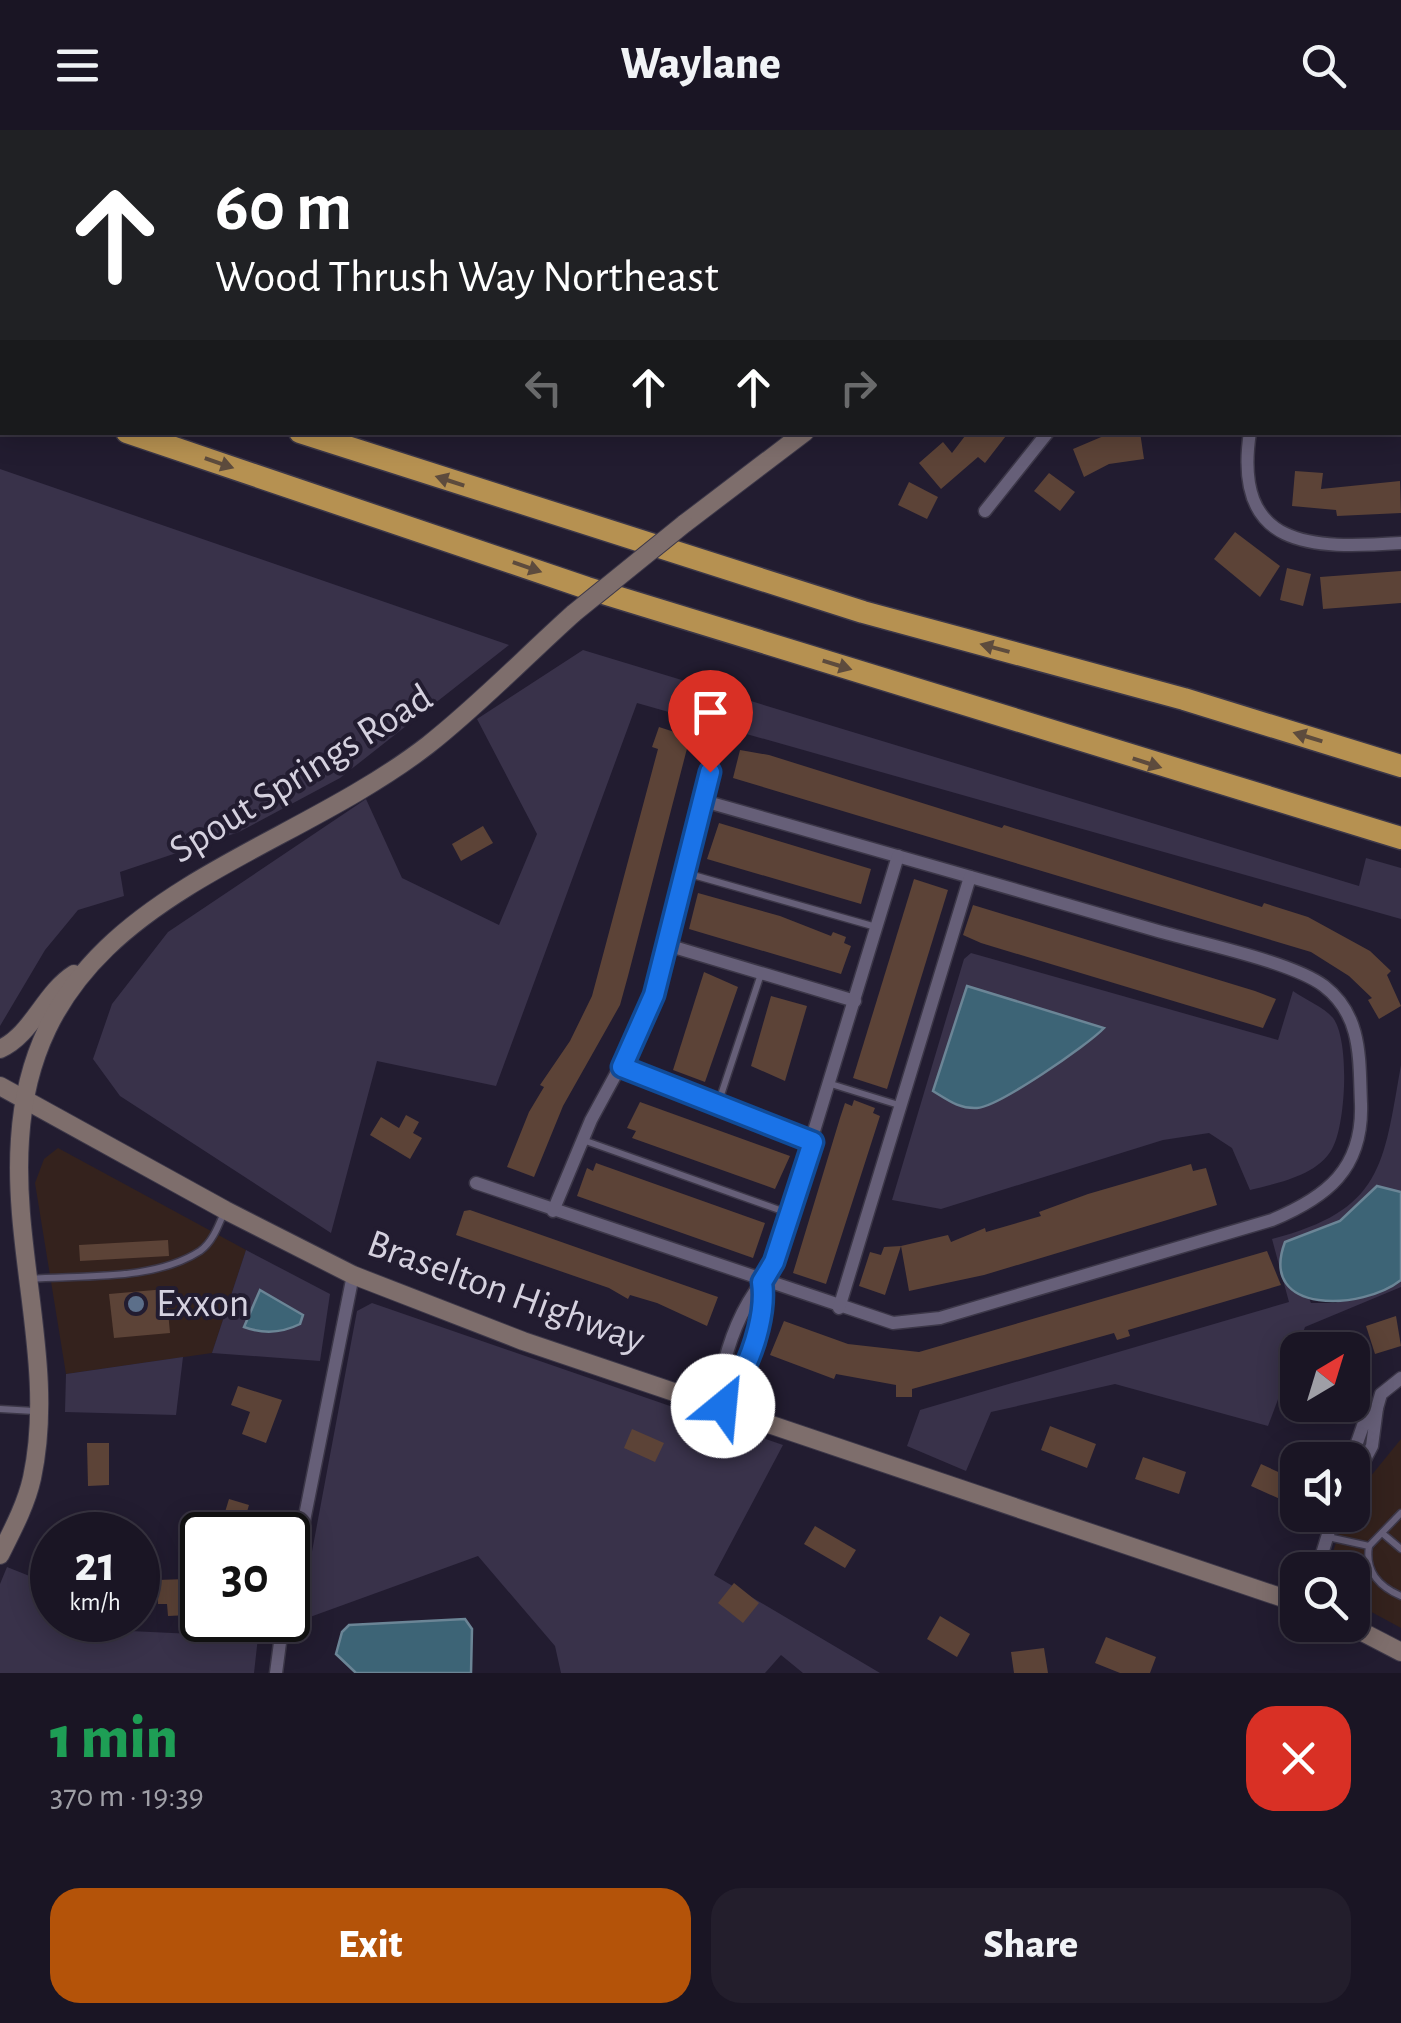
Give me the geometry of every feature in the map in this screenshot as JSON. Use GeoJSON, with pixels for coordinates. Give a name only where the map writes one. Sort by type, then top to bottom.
{"type":"FeatureCollection","features":[{"type":"Feature","properties":{"kind":"highway"},"geometry":{"type":"LineString","coordinates":[[136,435],[606,594],[1401,838]]}},
{"type":"Feature","properties":{"kind":"highway"},"geometry":{"type":"LineString","coordinates":[[309,435],[846,607],[1184,699],[1401,766]]}},
{"type":"Feature","properties":{"kind":"main road","name":"Spout Springs Road"},"geometry":{"type":"LineString","coordinates":[[0,1555],[32,1480],[40,1407],[18,1184],[24,1098],[37,1044],[83,969],[168,898],[312,818],[428,746],[574,613],[801,435]]}},
{"type":"Feature","properties":{"kind":"main road"},"geometry":{"type":"LineString","coordinates":[[0,1049],[12,1044],[61,982],[83,969]]}},
{"type":"Feature","properties":{"kind":"main road","name":"Braselton Highway"},"geometry":{"type":"LineString","coordinates":[[0,1086],[225,1210],[353,1275],[523,1341],[1280,1597]]}},
{"type":"Feature","properties":{"kind":"main road"},"geometry":{"type":"LineString","coordinates":[[1370,1636],[1401,1652]]}},
{"type":"Feature","properties":{"kind":"street"},"geometry":{"type":"LineString","coordinates":[[985,511],[1046,435]]}},
{"type":"Feature","properties":{"kind":"street"},"geometry":{"type":"LineString","coordinates":[[1250,435],[1244,470],[1251,503],[1271,524],[1302,543],[1342,547],[1401,543]]}},
{"type":"Feature","properties":{"kind":"street"},"geometry":{"type":"LineString","coordinates":[[553,1211],[582,1140],[648,1015],[717,743]]}},
{"type":"Feature","properties":{"kind":"street"},"geometry":{"type":"LineString","coordinates":[[476,1184],[838,1308],[893,1322],[940,1318],[1272,1220],[1313,1203],[1355,1153],[1361,1126],[1358,1039],[1348,1010],[1322,985],[1292,971],[704,801]]}},
{"type":"Feature","properties":{"kind":"street"},"geometry":{"type":"LineString","coordinates":[[729,1386],[721,1377],[724,1361],[740,1315],[774,1262],[898,856]]}},
{"type":"Feature","properties":{"kind":"street"},"geometry":{"type":"LineString","coordinates":[[838,1308],[970,877]]}},
{"type":"Feature","properties":{"kind":"street"},"geometry":{"type":"LineString","coordinates":[[667,945],[856,1001]]}},
{"type":"Feature","properties":{"kind":"street"},"geometry":{"type":"LineString","coordinates":[[622,1067],[717,1108],[813,1142]]}},
{"type":"Feature","properties":{"kind":"street"},"geometry":{"type":"LineString","coordinates":[[306,1512],[353,1275]]}},
{"type":"Feature","properties":{"kind":"street"},"geometry":{"type":"LineString","coordinates":[[723,1406],[729,1386],[739,1379],[765,1302],[762,1282]]}},
{"type":"Feature","properties":{"kind":"street"},"geometry":{"type":"LineString","coordinates":[[1370,1450],[1381,1394],[1401,1378]]}},
{"type":"Feature","properties":{"kind":"street"},"geometry":{"type":"LineString","coordinates":[[1357,1442],[1366,1417],[1377,1408]]}},
{"type":"Feature","properties":{"kind":"street"},"geometry":{"type":"LineString","coordinates":[[1322,1552],[1329,1532]]}},
{"type":"Feature","properties":{"kind":"street"},"geometry":{"type":"LineString","coordinates":[[276,1673],[280,1642]]}},
{"type":"Feature","properties":{"kind":"lane"},"geometry":{"type":"LineString","coordinates":[[685,872],[877,928]]}},
{"type":"Feature","properties":{"kind":"lane"},"geometry":{"type":"LineString","coordinates":[[717,1108],[762,973]]}},
{"type":"Feature","properties":{"kind":"lane"},"geometry":{"type":"LineString","coordinates":[[830,1084],[903,1106]]}},
{"type":"Feature","properties":{"kind":"lane"},"geometry":{"type":"LineString","coordinates":[[582,1140],[790,1214]]}},
{"type":"Feature","properties":{"kind":"lane"},"geometry":{"type":"LineString","coordinates":[[28,1279],[157,1268],[200,1251],[225,1210]]}},
{"type":"Feature","properties":{"kind":"lane"},"geometry":{"type":"LineString","coordinates":[[0,1409],[40,1407]]}},
{"type":"Feature","properties":{"kind":"lane"},"geometry":{"type":"LineString","coordinates":[[1401,1513],[1369,1546],[1366,1562],[1372,1575],[1401,1596]]}},
{"type":"Feature","properties":{"kind":"lane"},"geometry":{"type":"LineString","coordinates":[[1382,1532],[1401,1549]]}},
{"type":"Feature","properties":{"kind":"lane"},"geometry":{"type":"LineString","coordinates":[[1327,1537],[1369,1546]]}},
{"type":"Feature","properties":{"kind":"shaded area"},"geometry":{"type":"Polygon","coordinates":[[[0,469],[509,645],[340,778],[239,832],[120,872],[124,896],[78,910],[45,950],[0,1026],[0,469]]]}},
{"type":"Feature","properties":{"kind":"shaded area"},"geometry":{"type":"Polygon","coordinates":[[[583,650],[1359,886],[1366,858],[1401,868],[1401,919],[637,703],[496,1086],[377,1061],[331,1233],[120,1096],[93,1059],[112,1004],[168,932],[366,799],[402,878],[499,925],[537,834],[477,719],[583,650]]]}},
{"type":"Feature","properties":{"kind":"shaded area"},"geometry":{"type":"Polygon","coordinates":[[[971,953],[1278,1040],[1293,991],[1333,1018],[1342,1044],[1344,1083],[1340,1122],[1332,1149],[1307,1172],[1250,1190],[1232,1148],[1209,1133],[1163,1140],[941,1209],[892,1200],[964,959],[971,953]]]}},
{"type":"Feature","properties":{"kind":"shaded area"},"geometry":{"type":"Polygon","coordinates":[[[1401,1065],[1401,1192],[1377,1186],[1340,1221],[1285,1242],[1311,1303],[1335,1303],[1401,1280],[1401,1287],[1305,1327],[1303,1332],[1280,1332],[1280,1394],[1268,1426],[1115,1384],[991,1412],[966,1471],[907,1446],[920,1410],[1289,1302],[1272,1239],[1336,1214],[1357,1198],[1382,1157],[1401,1065]]]}},
{"type":"Feature","properties":{"kind":"shaded area"},"geometry":{"type":"Polygon","coordinates":[[[58,1148],[246,1250],[212,1353],[66,1374],[35,1183],[44,1159],[58,1148]]]}},
{"type":"Feature","properties":{"kind":"shaded area"},"geometry":{"type":"Polygon","coordinates":[[[246,1250],[330,1294],[320,1361],[212,1353],[246,1250]]]}},
{"type":"Feature","properties":{"kind":"shaded area"},"geometry":{"type":"Polygon","coordinates":[[[372,1303],[783,1445],[714,1575],[880,1673],[803,1673],[781,1655],[765,1673],[561,1673],[555,1646],[478,1556],[310,1617],[310,1562],[357,1311],[372,1303]]]}},
{"type":"Feature","properties":{"kind":"shaded area"},"geometry":{"type":"Polygon","coordinates":[[[183,1357],[176,1415],[65,1412],[66,1374],[183,1357]]]}},
{"type":"Feature","properties":{"kind":"shaded area"},"geometry":{"type":"Polygon","coordinates":[[[1401,1439],[1401,1628],[1370,1611],[1370,1552],[1333,1552],[1339,1532],[1370,1532],[1370,1477],[1401,1439]]]}},
{"type":"Feature","properties":{"kind":"shaded area"},"geometry":{"type":"Polygon","coordinates":[[[7,1567],[30,1576],[30,1642],[160,1642],[160,1632],[180,1633],[180,1642],[257,1642],[254,1673],[0,1673],[0,1584],[7,1567]]]}},
{"type":"Feature","properties":{"kind":"water"},"geometry":{"type":"Polygon","coordinates":[[[967,986],[1104,1028],[1022,1087],[988,1105],[959,1105],[933,1091],[967,986]]]}},
{"type":"Feature","properties":{"kind":"water"},"geometry":{"type":"Polygon","coordinates":[[[1377,1186],[1401,1192],[1401,1280],[1384,1290],[1341,1301],[1300,1294],[1286,1283],[1280,1266],[1285,1242],[1340,1221],[1377,1186]]]}},
{"type":"Feature","properties":{"kind":"water"},"geometry":{"type":"Polygon","coordinates":[[[260,1290],[303,1315],[300,1324],[272,1332],[244,1327],[260,1290]]]}},
{"type":"Feature","properties":{"kind":"water"},"geometry":{"type":"Polygon","coordinates":[[[465,1619],[472,1629],[471,1673],[356,1673],[336,1654],[342,1632],[349,1625],[465,1619]]]}},
{"type":"Feature","properties":{"kind":"building"},"geometry":{"type":"Polygon","coordinates":[[[966,435],[1007,435],[985,463],[978,457],[941,489],[919,463],[943,442],[952,453],[966,435]]]}},
{"type":"Feature","properties":{"kind":"building"},"geometry":{"type":"Polygon","coordinates":[[[1106,435],[1140,435],[1144,459],[1109,464],[1084,477],[1073,449],[1106,435]]]}},
{"type":"Feature","properties":{"kind":"building"},"geometry":{"type":"Polygon","coordinates":[[[1295,471],[1323,473],[1321,489],[1400,481],[1401,513],[1337,516],[1336,510],[1292,506],[1295,471]]]}},
{"type":"Feature","properties":{"kind":"building"},"geometry":{"type":"Polygon","coordinates":[[[1049,473],[1075,492],[1060,511],[1034,491],[1049,473]]]}},
{"type":"Feature","properties":{"kind":"building"},"geometry":{"type":"Polygon","coordinates":[[[909,482],[938,497],[927,519],[898,505],[909,482]]]}},
{"type":"Feature","properties":{"kind":"building"},"geometry":{"type":"Polygon","coordinates":[[[1235,532],[1280,566],[1260,597],[1214,559],[1235,532]]]}},
{"type":"Feature","properties":{"kind":"building"},"geometry":{"type":"Polygon","coordinates":[[[1287,568],[1311,574],[1303,606],[1280,600],[1287,568]]]}},
{"type":"Feature","properties":{"kind":"building"},"geometry":{"type":"Polygon","coordinates":[[[1401,571],[1401,603],[1323,609],[1320,577],[1401,571]]]}},
{"type":"Feature","properties":{"kind":"building"},"geometry":{"type":"Polygon","coordinates":[[[659,727],[690,737],[620,1005],[563,1106],[534,1177],[507,1167],[529,1112],[544,1087],[540,1085],[570,1041],[592,996],[658,749],[652,747],[659,727]]]}},
{"type":"Feature","properties":{"kind":"building"},"geometry":{"type":"Polygon","coordinates":[[[740,750],[769,755],[1262,907],[1264,903],[1308,917],[1370,951],[1391,971],[1387,975],[1401,1006],[1379,1019],[1368,1000],[1372,998],[1349,976],[1311,952],[733,778],[740,750]]]}},
{"type":"Feature","properties":{"kind":"building"},"geometry":{"type":"Polygon","coordinates":[[[719,823],[871,869],[861,904],[707,859],[719,823]]]}},
{"type":"Feature","properties":{"kind":"building"},"geometry":{"type":"Polygon","coordinates":[[[483,826],[493,843],[461,861],[452,844],[483,826]]]}},
{"type":"Feature","properties":{"kind":"building"},"geometry":{"type":"Polygon","coordinates":[[[914,879],[948,890],[887,1089],[853,1078],[914,879]]]}},
{"type":"Feature","properties":{"kind":"building"},"geometry":{"type":"Polygon","coordinates":[[[698,893],[780,916],[831,936],[833,932],[846,937],[844,943],[851,946],[841,974],[689,929],[698,893]]]}},
{"type":"Feature","properties":{"kind":"building"},"geometry":{"type":"Polygon","coordinates":[[[973,905],[1276,999],[1263,1028],[981,943],[963,935],[973,905]]]}},
{"type":"Feature","properties":{"kind":"building"},"geometry":{"type":"Polygon","coordinates":[[[704,972],[738,987],[705,1082],[673,1070],[704,972]]]}},
{"type":"Feature","properties":{"kind":"building"},"geometry":{"type":"Polygon","coordinates":[[[771,996],[807,1006],[785,1081],[751,1066],[771,996]]]}},
{"type":"Feature","properties":{"kind":"building"},"geometry":{"type":"Polygon","coordinates":[[[854,1100],[875,1108],[873,1113],[880,1116],[826,1284],[793,1273],[845,1103],[852,1106],[854,1100]]]}},
{"type":"Feature","properties":{"kind":"building"},"geometry":{"type":"Polygon","coordinates":[[[640,1102],[790,1156],[775,1189],[632,1138],[636,1131],[627,1128],[640,1102]]]}},
{"type":"Feature","properties":{"kind":"building"},"geometry":{"type":"Polygon","coordinates":[[[406,1115],[419,1122],[413,1133],[422,1138],[410,1159],[370,1135],[381,1117],[399,1128],[406,1115]]]}},
{"type":"Feature","properties":{"kind":"building"},"geometry":{"type":"Polygon","coordinates":[[[596,1163],[765,1223],[753,1258],[577,1196],[587,1168],[593,1171],[596,1163]]]}},
{"type":"Feature","properties":{"kind":"building"},"geometry":{"type":"Polygon","coordinates":[[[1191,1164],[1193,1171],[1206,1168],[1217,1205],[984,1275],[909,1291],[901,1246],[948,1235],[951,1242],[985,1228],[986,1232],[1041,1216],[1039,1212],[1088,1194],[1191,1164]]]}},
{"type":"Feature","properties":{"kind":"building"},"geometry":{"type":"Polygon","coordinates":[[[464,1211],[718,1297],[707,1326],[657,1303],[630,1295],[628,1299],[609,1288],[456,1235],[464,1211]]]}},
{"type":"Feature","properties":{"kind":"building"},"geometry":{"type":"Polygon","coordinates":[[[168,1240],[169,1256],[80,1261],[79,1245],[168,1240]]]}},
{"type":"Feature","properties":{"kind":"building"},"geometry":{"type":"Polygon","coordinates":[[[901,1246],[885,1295],[859,1286],[870,1252],[881,1255],[884,1247],[901,1246]]]}},
{"type":"Feature","properties":{"kind":"building"},"geometry":{"type":"Polygon","coordinates":[[[1267,1251],[1281,1285],[1128,1330],[1130,1336],[1117,1340],[1114,1333],[912,1389],[912,1397],[896,1397],[896,1385],[836,1374],[834,1379],[770,1355],[784,1321],[848,1344],[919,1352],[1267,1251]]]}},
{"type":"Feature","properties":{"kind":"building"},"geometry":{"type":"Polygon","coordinates":[[[166,1289],[170,1333],[114,1338],[109,1294],[166,1289]]]}},
{"type":"Feature","properties":{"kind":"building"},"geometry":{"type":"Polygon","coordinates":[[[1396,1316],[1401,1346],[1375,1354],[1366,1326],[1396,1316]]]}},
{"type":"Feature","properties":{"kind":"building"},"geometry":{"type":"Polygon","coordinates":[[[238,1386],[282,1400],[266,1443],[242,1434],[250,1412],[231,1405],[238,1386]]]}},
{"type":"Feature","properties":{"kind":"building"},"geometry":{"type":"Polygon","coordinates":[[[1050,1426],[1096,1444],[1087,1468],[1041,1450],[1050,1426]]]}},
{"type":"Feature","properties":{"kind":"building"},"geometry":{"type":"Polygon","coordinates":[[[632,1429],[664,1443],[655,1462],[624,1448],[632,1429]]]}},
{"type":"Feature","properties":{"kind":"building"},"geometry":{"type":"Polygon","coordinates":[[[87,1443],[109,1443],[109,1485],[88,1486],[87,1443]]]}},
{"type":"Feature","properties":{"kind":"building"},"geometry":{"type":"Polygon","coordinates":[[[1143,1457],[1186,1472],[1179,1494],[1135,1479],[1143,1457]]]}},
{"type":"Feature","properties":{"kind":"building"},"geometry":{"type":"Polygon","coordinates":[[[1261,1464],[1280,1473],[1280,1499],[1251,1486],[1261,1464]]]}},
{"type":"Feature","properties":{"kind":"building"},"geometry":{"type":"Polygon","coordinates":[[[229,1499],[249,1505],[247,1512],[225,1512],[229,1499]]]}},
{"type":"Feature","properties":{"kind":"building"},"geometry":{"type":"Polygon","coordinates":[[[815,1526],[856,1550],[845,1568],[804,1544],[815,1526]]]}},
{"type":"Feature","properties":{"kind":"building"},"geometry":{"type":"Polygon","coordinates":[[[180,1579],[180,1615],[168,1616],[167,1604],[160,1604],[160,1580],[180,1579]]]}},
{"type":"Feature","properties":{"kind":"building"},"geometry":{"type":"Polygon","coordinates":[[[734,1583],[759,1603],[743,1623],[718,1603],[734,1583]]]}},
{"type":"Feature","properties":{"kind":"building"},"geometry":{"type":"Polygon","coordinates":[[[940,1616],[970,1634],[957,1657],[927,1639],[940,1616]]]}},
{"type":"Feature","properties":{"kind":"building"},"geometry":{"type":"Polygon","coordinates":[[[1106,1637],[1156,1657],[1150,1673],[1120,1673],[1095,1663],[1106,1637]]]}},
{"type":"Feature","properties":{"kind":"building"},"geometry":{"type":"Polygon","coordinates":[[[1044,1648],[1048,1673],[1014,1673],[1011,1652],[1044,1648]]]}},
{"type":"Feature","properties":{"kind":"place","name":"Exxon"},"geometry":{"type":"Point","coordinates":[136,1304]}},
{"type":"Feature","properties":{"kind":"route"},"geometry":{"type":"LineString","coordinates":[[710,772],[660,975],[648,1015],[622,1067],[717,1108],[813,1142],[774,1262],[762,1282],[765,1302],[744,1369],[729,1386],[723,1406]]}}]}
